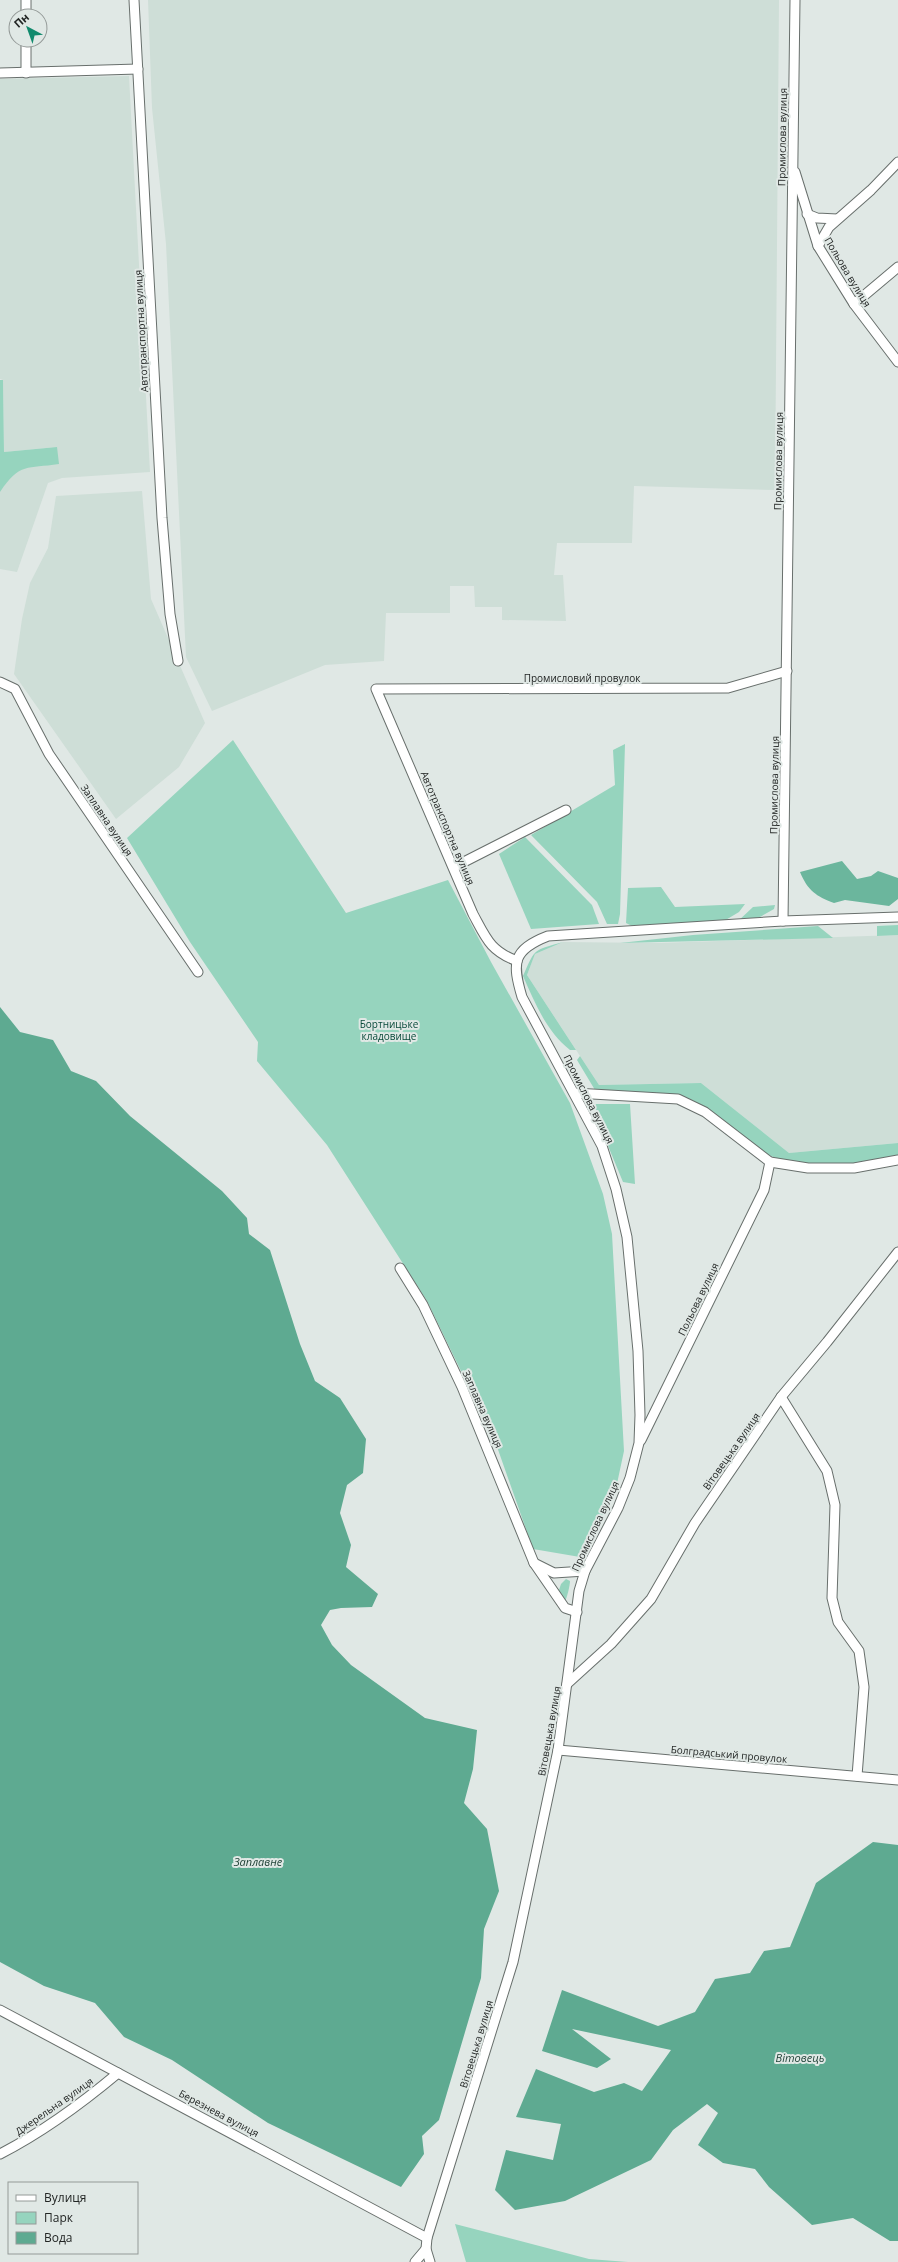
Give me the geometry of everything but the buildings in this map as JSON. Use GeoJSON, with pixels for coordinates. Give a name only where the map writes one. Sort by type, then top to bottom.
{"type":"FeatureCollection","features":[{"type":"Feature","properties":{"kind":"street","name":"Автотранспортна вулиця"},"geometry":{"type":"LineString","coordinates":[[134,0],[162,518],[170,614],[178,660]]}},
{"type":"Feature","properties":{"kind":"street","name":"Промислова вулиця"},"geometry":{"type":"LineString","coordinates":[[783,921],[795,0]]}},
{"type":"Feature","properties":{"kind":"street"},"geometry":{"type":"LineString","coordinates":[[26,48],[26,73]]}},
{"type":"Feature","properties":{"kind":"street"},"geometry":{"type":"LineString","coordinates":[[0,73],[138,69]]}},
{"type":"Feature","properties":{"kind":"street","name":"Польова вулиця"},"geometry":{"type":"LineString","coordinates":[[792,161],[818,246],[854,304],[872,330],[898,362]]}},
{"type":"Feature","properties":{"kind":"street"},"geometry":{"type":"LineString","coordinates":[[818,246],[823,235],[837,219],[871,190],[898,162]]}},
{"type":"Feature","properties":{"kind":"street"},"geometry":{"type":"LineString","coordinates":[[807,214],[817,218],[837,219]]}},
{"type":"Feature","properties":{"kind":"street"},"geometry":{"type":"LineString","coordinates":[[854,304],[898,267]]}},
{"type":"Feature","properties":{"kind":"street","name":"Промисловий провулок"},"geometry":{"type":"LineString","coordinates":[[376,689],[728,688],[787,671]]}},
{"type":"Feature","properties":{"kind":"street","name":"Заплавна вулиця"},"geometry":{"type":"LineString","coordinates":[[0,682],[15,690],[49,754],[198,972]]}},
{"type":"Feature","properties":{"kind":"street","name":"Автотранспортна вулиця"},"geometry":{"type":"LineString","coordinates":[[376,689],[454,866],[473,914],[488,941],[500,955],[517,961]]}},
{"type":"Feature","properties":{"kind":"street"},"geometry":{"type":"LineString","coordinates":[[454,866],[566,810]]}},
{"type":"Feature","properties":{"kind":"street"},"geometry":{"type":"LineString","coordinates":[[517,961],[523,951],[533,942],[548,936],[783,921],[898,916]]}},
{"type":"Feature","properties":{"kind":"street","name":"Промислова вулиця"},"geometry":{"type":"LineString","coordinates":[[517,961],[515,972],[522,997],[575,1093],[602,1146],[616,1189],[627,1236],[638,1352],[639,1443],[630,1478],[618,1508],[585,1571],[577,1612],[567,1684]]}},
{"type":"Feature","properties":{"kind":"street"},"geometry":{"type":"LineString","coordinates":[[575,1093],[678,1099],[705,1112],[770,1162],[808,1168],[854,1168],[898,1160]]}},
{"type":"Feature","properties":{"kind":"street","name":"Польова вулиця"},"geometry":{"type":"LineString","coordinates":[[639,1443],[764,1190],[770,1162]]}},
{"type":"Feature","properties":{"kind":"street","name":"Вітовецька вулиця"},"geometry":{"type":"LineString","coordinates":[[426,2249],[427,2238],[512,1962],[558,1750],[567,1684],[611,1644],[651,1599],[695,1523],[781,1397],[827,1342],[898,1252]]}},
{"type":"Feature","properties":{"kind":"street","name":"Заплавна вулиця"},"geometry":{"type":"LineString","coordinates":[[400,1268],[423,1306],[462,1387],[534,1563],[565,1608],[577,1612]]}},
{"type":"Feature","properties":{"kind":"street"},"geometry":{"type":"LineString","coordinates":[[781,1397],[827,1471],[835,1505],[832,1598],[838,1622],[859,1651],[864,1686],[857,1776]]}},
{"type":"Feature","properties":{"kind":"street"},"geometry":{"type":"LineString","coordinates":[[534,1563],[554,1573],[585,1571]]}},
{"type":"Feature","properties":{"kind":"street","name":"Болградський провулок"},"geometry":{"type":"LineString","coordinates":[[558,1750],[898,1780]]}},
{"type":"Feature","properties":{"kind":"street","name":"Березнева вулиця"},"geometry":{"type":"LineString","coordinates":[[0,2010],[427,2238]]}},
{"type":"Feature","properties":{"kind":"street","name":"Джерельна вулиця"},"geometry":{"type":"LineString","coordinates":[[0,2154],[54,2122],[91,2096],[118,2073]]}},
{"type":"Feature","properties":{"kind":"street"},"geometry":{"type":"LineString","coordinates":[[415,2262],[426,2249]]}},
{"type":"Feature","properties":{"kind":"street"},"geometry":{"type":"LineString","coordinates":[[426,2249],[430,2262]]}},
{"type":"Feature","properties":{"kind":"shaded area"},"geometry":{"type":"Polygon","coordinates":[[[148,0],[779,0],[775,490],[634,486],[632,543],[557,543],[554,575],[563,575],[566,621],[502,620],[502,607],[475,607],[474,586],[450,586],[450,613],[386,613],[384,661],[325,665],[212,711],[186,657],[166,244],[152,108],[148,0]]]}},
{"type":"Feature","properties":{"kind":"shaded area"},"geometry":{"type":"Polygon","coordinates":[[[129,76],[150,472],[62,478],[48,483],[17,572],[0,569],[0,456],[57,447],[4,452],[3,380],[0,379],[0,79],[129,76]]]}},
{"type":"Feature","properties":{"kind":"shaded area"},"geometry":{"type":"Polygon","coordinates":[[[142,491],[151,599],[205,723],[179,767],[116,819],[14,674],[22,619],[30,583],[48,548],[56,496],[142,491]]]}},
{"type":"Feature","properties":{"kind":"shaded area"},"geometry":{"type":"Polygon","coordinates":[[[842,861],[857,879],[871,876],[878,871],[898,878],[898,899],[889,906],[845,900],[834,903],[813,892],[806,884],[800,872],[842,861]]]}},
{"type":"Feature","properties":{"kind":"shaded area"},"geometry":{"type":"Polygon","coordinates":[[[898,935],[898,1143],[789,1153],[701,1083],[599,1085],[527,975],[535,954],[563,942],[658,943],[898,935]]]}},
{"type":"Feature","properties":{"kind":"green space"},"geometry":{"type":"Polygon","coordinates":[[[0,380],[3,380],[4,452],[57,447],[59,464],[32,467],[19,471],[7,482],[0,492],[0,380]]]}},
{"type":"Feature","properties":{"kind":"green space","name":"Бортницьке кладовище"},"geometry":{"type":"Polygon","coordinates":[[[233,740],[346,913],[448,880],[491,962],[570,1103],[603,1194],[612,1234],[624,1451],[615,1493],[580,1557],[533,1549],[495,1441],[427,1301],[327,1145],[257,1061],[258,1042],[190,942],[127,838],[233,740]]]}},
{"type":"Feature","properties":{"kind":"green space"},"geometry":{"type":"Polygon","coordinates":[[[625,744],[620,914],[618,924],[607,924],[597,902],[531,835],[615,785],[613,750],[625,744]]]}},
{"type":"Feature","properties":{"kind":"green space"},"geometry":{"type":"Polygon","coordinates":[[[525,837],[592,905],[599,924],[531,929],[499,854],[525,837]]]}},
{"type":"Feature","properties":{"kind":"green space"},"geometry":{"type":"Polygon","coordinates":[[[661,887],[675,907],[745,904],[739,912],[724,921],[634,927],[626,923],[628,888],[661,887]]]}},
{"type":"Feature","properties":{"kind":"green space"},"geometry":{"type":"Polygon","coordinates":[[[775,905],[774,909],[760,917],[736,923],[753,907],[775,905]]]}},
{"type":"Feature","properties":{"kind":"green space"},"geometry":{"type":"Polygon","coordinates":[[[898,925],[898,935],[877,936],[877,926],[898,925]]]}},
{"type":"Feature","properties":{"kind":"green space"},"geometry":{"type":"Polygon","coordinates":[[[818,926],[833,938],[620,943],[693,935],[818,926]]]}},
{"type":"Feature","properties":{"kind":"green space"},"geometry":{"type":"Polygon","coordinates":[[[563,942],[535,954],[527,975],[576,1050],[570,1050],[554,1034],[542,1016],[523,976],[533,955],[541,949],[563,942]]]}},
{"type":"Feature","properties":{"kind":"green space"},"geometry":{"type":"Polygon","coordinates":[[[580,1056],[599,1085],[701,1083],[789,1153],[898,1143],[898,1156],[853,1165],[811,1165],[787,1162],[763,1153],[679,1096],[595,1090],[577,1060],[580,1056]]]}},
{"type":"Feature","properties":{"kind":"green space"},"geometry":{"type":"Polygon","coordinates":[[[596,1104],[630,1104],[635,1184],[623,1182],[606,1141],[602,1117],[594,1107],[596,1104]]]}},
{"type":"Feature","properties":{"kind":"green space"},"geometry":{"type":"Polygon","coordinates":[[[566,1579],[570,1581],[565,1601],[558,1593],[561,1584],[566,1579]]]}},
{"type":"Feature","properties":{"kind":"green space"},"geometry":{"type":"Polygon","coordinates":[[[455,2224],[589,2259],[628,2262],[466,2262],[455,2224]]]}},
{"type":"Feature","properties":{"kind":"water","name":"Заплавне"},"geometry":{"type":"Polygon","coordinates":[[[0,1007],[20,1032],[53,1040],[71,1071],[96,1081],[130,1116],[222,1191],[247,1218],[249,1234],[270,1250],[300,1344],[315,1381],[340,1398],[366,1439],[363,1473],[347,1485],[340,1513],[351,1545],[346,1567],[378,1594],[372,1607],[341,1608],[330,1610],[321,1625],[332,1645],[351,1665],[425,1718],[477,1730],[473,1769],[464,1803],[487,1829],[499,1891],[484,1929],[481,1978],[439,2120],[422,2136],[424,2154],[401,2187],[268,2123],[172,2060],[124,2037],[95,2003],[44,1986],[0,1962],[0,1007]]]}},
{"type":"Feature","properties":{"kind":"water","name":"Вітовець"},"geometry":{"type":"Polygon","coordinates":[[[873,1842],[898,1845],[898,2241],[890,2241],[853,2218],[812,2225],[769,2187],[755,2169],[723,2163],[698,2145],[718,2113],[707,2104],[673,2130],[651,2160],[565,2201],[515,2210],[495,2190],[506,2150],[553,2160],[561,2124],[516,2117],[536,2069],[594,2092],[624,2083],[642,2091],[671,2050],[572,2029],[611,2059],[597,2068],[542,2051],[562,1990],[658,2026],[695,2012],[715,1979],[750,1973],[764,1951],[790,1947],[816,1883],[873,1842]]]}}]}
